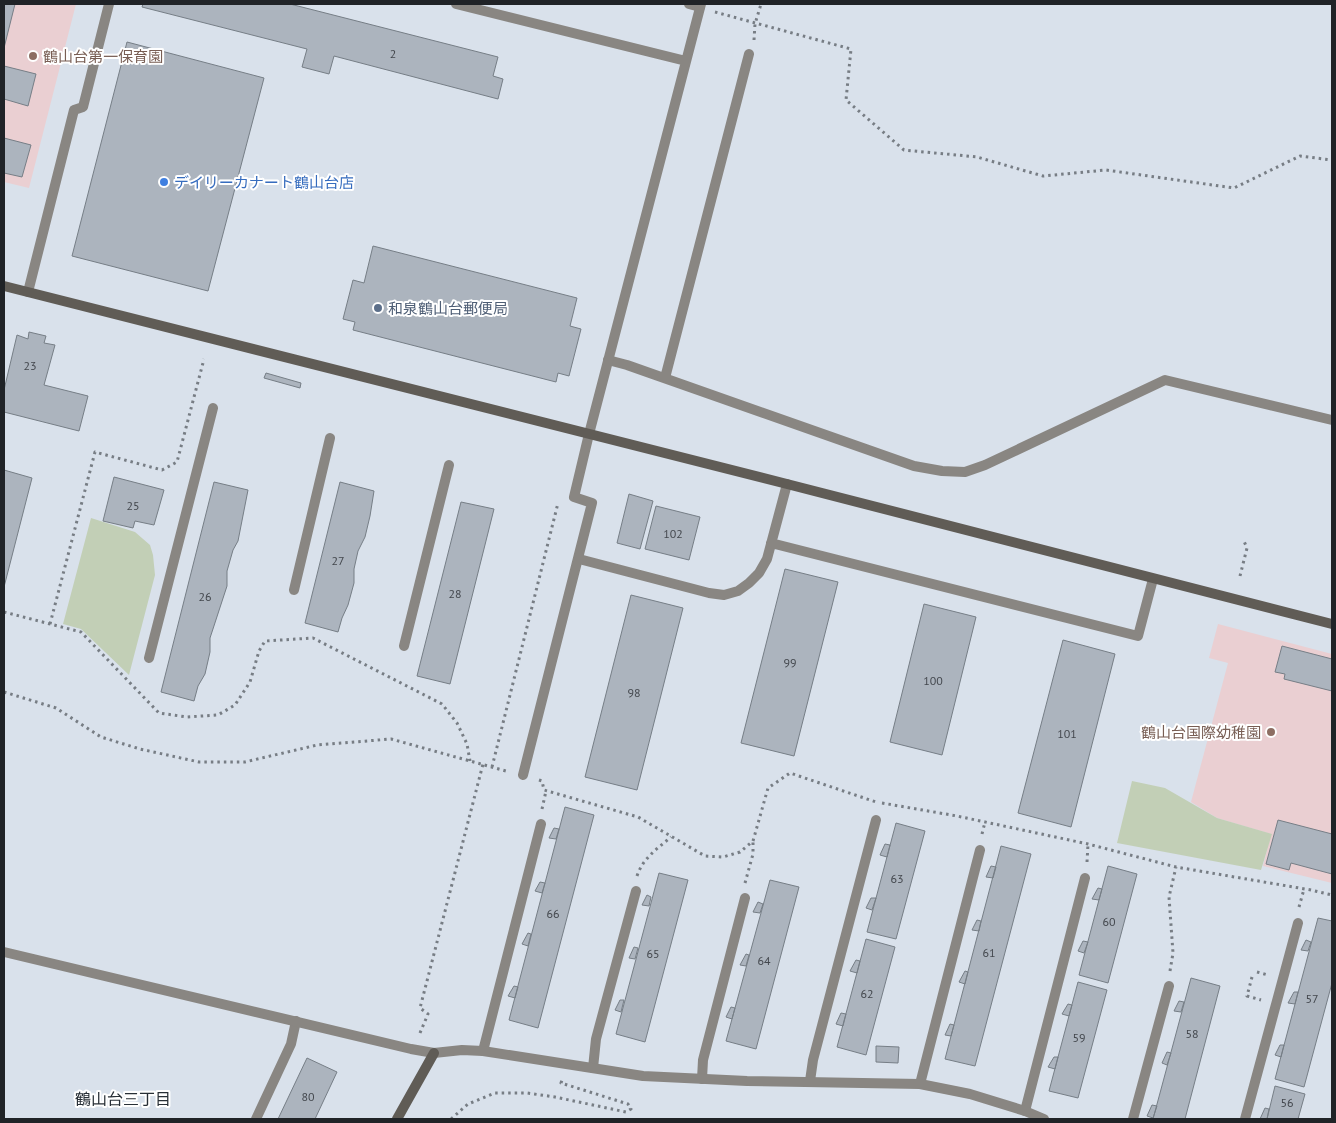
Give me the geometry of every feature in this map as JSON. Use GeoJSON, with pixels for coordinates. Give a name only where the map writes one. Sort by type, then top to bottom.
{"type":"FeatureCollection","features":[{"type":"Feature","properties":{"kind":"street"},"geometry":{"type":"LineString","coordinates":[[28,292],[74,110],[82,107],[109,4]]}},
{"type":"Feature","properties":{"kind":"street"},"geometry":{"type":"LineString","coordinates":[[456,4],[686,61]]}},
{"type":"Feature","properties":{"kind":"street"},"geometry":{"type":"LineString","coordinates":[[523,775],[592,503],[574,497],[701,5],[689,4]]}},
{"type":"Feature","properties":{"kind":"street"},"geometry":{"type":"LineString","coordinates":[[665,378],[749,54]]}},
{"type":"Feature","properties":{"kind":"street"},"geometry":{"type":"LineString","coordinates":[[4,286],[1332,624]]}},
{"type":"Feature","properties":{"kind":"street"},"geometry":{"type":"LineString","coordinates":[[608,360],[665,378],[914,466],[942,471],[965,472],[985,465],[1165,380],[1332,420]]}},
{"type":"Feature","properties":{"kind":"street"},"geometry":{"type":"LineString","coordinates":[[149,658],[212,408]]}},
{"type":"Feature","properties":{"kind":"street"},"geometry":{"type":"LineString","coordinates":[[294,590],[330,438]]}},
{"type":"Feature","properties":{"kind":"street"},"geometry":{"type":"LineString","coordinates":[[404,646],[449,465]]}},
{"type":"Feature","properties":{"kind":"street"},"geometry":{"type":"LineString","coordinates":[[578,559],[709,594],[724,595],[738,591],[759,573],[767,559],[787,484]]}},
{"type":"Feature","properties":{"kind":"street"},"geometry":{"type":"LineString","coordinates":[[771,542],[1138,636],[1153,578]]}},
{"type":"Feature","properties":{"kind":"street"},"geometry":{"type":"LineString","coordinates":[[810,1081],[813,1060],[876,820]]}},
{"type":"Feature","properties":{"kind":"street"},"geometry":{"type":"LineString","coordinates":[[483,1051],[541,824]]}},
{"type":"Feature","properties":{"kind":"street"},"geometry":{"type":"LineString","coordinates":[[920,1084],[980,850]]}},
{"type":"Feature","properties":{"kind":"street"},"geometry":{"type":"LineString","coordinates":[[1025,1111],[1085,878]]}},
{"type":"Feature","properties":{"kind":"street"},"geometry":{"type":"LineString","coordinates":[[593,1068],[596,1040],[636,891]]}},
{"type":"Feature","properties":{"kind":"street"},"geometry":{"type":"LineString","coordinates":[[702,1079],[703,1060],[745,898]]}},
{"type":"Feature","properties":{"kind":"street"},"geometry":{"type":"LineString","coordinates":[[1245,1119],[1298,922]]}},
{"type":"Feature","properties":{"kind":"street"},"geometry":{"type":"LineString","coordinates":[[4,952],[411,1049],[434,1052],[483,1051],[643,1076],[920,1084],[970,1094],[1044,1119]]}},
{"type":"Feature","properties":{"kind":"street"},"geometry":{"type":"LineString","coordinates":[[1133,1119],[1169,986]]}},
{"type":"Feature","properties":{"kind":"street"},"geometry":{"type":"LineString","coordinates":[[256,1119],[291,1044],[296,1021]]}},
{"type":"Feature","properties":{"kind":"street"},"geometry":{"type":"LineString","coordinates":[[397,1119],[434,1052]]}},
{"type":"Feature","properties":{"kind":"path"},"geometry":{"type":"LineString","coordinates":[[755,24],[760,4]]}},
{"type":"Feature","properties":{"kind":"path"},"geometry":{"type":"LineString","coordinates":[[701,5],[755,24],[850,49],[846,100],[904,150],[977,157],[1043,176],[1106,170],[1234,188],[1300,156],[1332,160]]}},
{"type":"Feature","properties":{"kind":"path"},"geometry":{"type":"LineString","coordinates":[[50,625],[95,452],[162,470],[177,462],[204,359]]}},
{"type":"Feature","properties":{"kind":"path"},"geometry":{"type":"LineString","coordinates":[[492,767],[558,501]]}},
{"type":"Feature","properties":{"kind":"path"},"geometry":{"type":"LineString","coordinates":[[1240,576],[1247,548],[1243,539]]}},
{"type":"Feature","properties":{"kind":"path"},"geometry":{"type":"LineString","coordinates":[[4,612],[81,632],[159,713],[187,717],[218,715],[234,704],[250,682],[259,651],[265,641],[314,638],[442,704],[457,722],[467,744],[470,761]]}},
{"type":"Feature","properties":{"kind":"path"},"geometry":{"type":"LineString","coordinates":[[4,692],[56,708],[101,737],[140,749],[199,762],[245,762],[317,745],[391,739],[542,781],[544,790],[638,817],[705,856],[723,857],[740,852],[753,841]]}},
{"type":"Feature","properties":{"kind":"path"},"geometry":{"type":"LineString","coordinates":[[419,1034],[428,1014],[420,1008],[483,764]]}},
{"type":"Feature","properties":{"kind":"path"},"geometry":{"type":"LineString","coordinates":[[745,898],[743,891],[753,854],[753,841],[768,788],[790,773],[881,803],[957,816],[1088,844],[1176,867],[1332,895]]}},
{"type":"Feature","properties":{"kind":"path"},"geometry":{"type":"LineString","coordinates":[[636,891],[634,886],[640,868],[648,856],[671,837]]}},
{"type":"Feature","properties":{"kind":"path"},"geometry":{"type":"LineString","coordinates":[[1169,986],[1168,981],[1174,952],[1169,897],[1176,867]]}},
{"type":"Feature","properties":{"kind":"path"},"geometry":{"type":"LineString","coordinates":[[1252,977],[1247,996],[1276,1005]]}},
{"type":"Feature","properties":{"kind":"path"},"geometry":{"type":"LineString","coordinates":[[451,1119],[468,1104],[495,1093],[527,1092],[626,1112],[631,1109],[628,1104],[561,1083],[565,1064]]}},
{"type":"Feature","properties":{"kind":"shaded area","name":"鶴山台第一保育園"},"geometry":{"type":"Polygon","coordinates":[[[4,4],[76,4],[29,188],[4,182],[4,4]]]}},
{"type":"Feature","properties":{"kind":"shaded area","name":"鶴山台国際幼稚園"},"geometry":{"type":"Polygon","coordinates":[[[1218,624],[1332,654],[1332,883],[1263,866],[1271,834],[1217,818],[1191,802],[1228,663],[1209,658],[1218,624]]]}},
{"type":"Feature","properties":{"kind":"green space"},"geometry":{"type":"Polygon","coordinates":[[[91,518],[135,532],[150,545],[153,555],[155,575],[129,675],[81,629],[63,624],[91,518]]]}},
{"type":"Feature","properties":{"kind":"green space"},"geometry":{"type":"Polygon","coordinates":[[[1132,781],[1165,788],[1217,818],[1272,834],[1261,870],[1117,843],[1132,781]]]}},
{"type":"Feature","properties":{"kind":"building"},"geometry":{"type":"Polygon","coordinates":[[[4,4],[15,4],[4,48],[4,4]]]}},
{"type":"Feature","properties":{"kind":"building"},"geometry":{"type":"Polygon","coordinates":[[[143,4],[290,4],[498,57],[493,76],[503,79],[498,99],[334,56],[329,74],[302,67],[307,49],[142,7],[143,4]]]}},
{"type":"Feature","properties":{"kind":"building","name":"デイリーカナート鶴山台店"},"geometry":{"type":"Polygon","coordinates":[[[127,42],[264,78],[208,291],[72,256],[127,42]]]}},
{"type":"Feature","properties":{"kind":"building"},"geometry":{"type":"Polygon","coordinates":[[[4,66],[36,74],[28,106],[4,99],[4,66]]]}},
{"type":"Feature","properties":{"kind":"building"},"geometry":{"type":"Polygon","coordinates":[[[4,138],[31,145],[22,177],[4,173],[4,138]]]}},
{"type":"Feature","properties":{"kind":"building"},"geometry":{"type":"Polygon","coordinates":[[[373,246],[577,298],[570,326],[581,329],[569,376],[558,373],[556,382],[353,330],[355,322],[343,319],[353,280],[364,283],[373,246]]]}},
{"type":"Feature","properties":{"kind":"building"},"geometry":{"type":"Polygon","coordinates":[[[29,332],[46,336],[44,343],[55,345],[44,385],[88,396],[79,431],[4,412],[4,390],[17,335],[28,339],[29,332]]]}},
{"type":"Feature","properties":{"kind":"building"},"geometry":{"type":"Polygon","coordinates":[[[266,373],[301,383],[300,388],[264,378],[266,373]]]}},
{"type":"Feature","properties":{"kind":"building"},"geometry":{"type":"Polygon","coordinates":[[[4,470],[32,478],[4,587],[4,470]]]}},
{"type":"Feature","properties":{"kind":"building"},"geometry":{"type":"Polygon","coordinates":[[[114,477],[164,490],[154,525],[135,521],[133,528],[103,521],[114,477]]]}},
{"type":"Feature","properties":{"kind":"building"},"geometry":{"type":"Polygon","coordinates":[[[214,482],[248,490],[238,541],[233,550],[227,571],[227,586],[210,638],[210,652],[205,674],[198,686],[194,701],[161,692],[214,482]]]}},
{"type":"Feature","properties":{"kind":"building"},"geometry":{"type":"Polygon","coordinates":[[[340,482],[374,491],[365,537],[358,551],[354,569],[354,583],[338,632],[305,623],[340,482]]]}},
{"type":"Feature","properties":{"kind":"building"},"geometry":{"type":"Polygon","coordinates":[[[629,494],[653,501],[640,549],[617,543],[629,494]]]}},
{"type":"Feature","properties":{"kind":"building"},"geometry":{"type":"Polygon","coordinates":[[[461,502],[494,509],[450,684],[417,676],[461,502]]]}},
{"type":"Feature","properties":{"kind":"building"},"geometry":{"type":"Polygon","coordinates":[[[656,506],[700,517],[689,560],[645,549],[656,506]]]}},
{"type":"Feature","properties":{"kind":"building"},"geometry":{"type":"Polygon","coordinates":[[[785,569],[838,582],[794,756],[741,743],[785,569]]]}},
{"type":"Feature","properties":{"kind":"building"},"geometry":{"type":"Polygon","coordinates":[[[631,595],[683,608],[637,790],[585,777],[631,595]]]}},
{"type":"Feature","properties":{"kind":"building"},"geometry":{"type":"Polygon","coordinates":[[[924,604],[976,617],[942,755],[890,742],[924,604]]]}},
{"type":"Feature","properties":{"kind":"building"},"geometry":{"type":"Polygon","coordinates":[[[1063,640],[1115,654],[1071,827],[1018,813],[1063,640]]]}},
{"type":"Feature","properties":{"kind":"building"},"geometry":{"type":"Polygon","coordinates":[[[1282,646],[1332,659],[1332,691],[1284,679],[1285,674],[1275,672],[1282,646]]]}},
{"type":"Feature","properties":{"kind":"building"},"geometry":{"type":"Polygon","coordinates":[[[565,807],[594,815],[538,1028],[509,1020],[565,807]]]}},
{"type":"Feature","properties":{"kind":"building"},"geometry":{"type":"Polygon","coordinates":[[[1278,820],[1332,834],[1332,874],[1291,863],[1289,870],[1266,864],[1278,820]]]}},
{"type":"Feature","properties":{"kind":"building"},"geometry":{"type":"Polygon","coordinates":[[[896,823],[925,831],[896,939],[867,932],[896,823]]]}},
{"type":"Feature","properties":{"kind":"building"},"geometry":{"type":"Polygon","coordinates":[[[554,828],[559,829],[556,839],[549,838],[554,828]]]}},
{"type":"Feature","properties":{"kind":"building"},"geometry":{"type":"Polygon","coordinates":[[[885,844],[890,845],[887,857],[880,855],[885,844]]]}},
{"type":"Feature","properties":{"kind":"building"},"geometry":{"type":"Polygon","coordinates":[[[1001,846],[1031,854],[975,1066],[945,1059],[1001,846]]]}},
{"type":"Feature","properties":{"kind":"building"},"geometry":{"type":"Polygon","coordinates":[[[991,866],[996,867],[993,878],[986,877],[991,866]]]}},
{"type":"Feature","properties":{"kind":"building"},"geometry":{"type":"Polygon","coordinates":[[[1108,866],[1137,874],[1108,983],[1079,975],[1108,866]]]}},
{"type":"Feature","properties":{"kind":"building"},"geometry":{"type":"Polygon","coordinates":[[[659,873],[688,880],[645,1042],[616,1034],[659,873]]]}},
{"type":"Feature","properties":{"kind":"building"},"geometry":{"type":"Polygon","coordinates":[[[770,880],[799,887],[756,1049],[726,1041],[770,880]]]}},
{"type":"Feature","properties":{"kind":"building"},"geometry":{"type":"Polygon","coordinates":[[[540,882],[545,883],[542,893],[535,891],[540,882]]]}},
{"type":"Feature","properties":{"kind":"building"},"geometry":{"type":"Polygon","coordinates":[[[1098,888],[1102,889],[1099,900],[1092,899],[1098,888]]]}},
{"type":"Feature","properties":{"kind":"building"},"geometry":{"type":"Polygon","coordinates":[[[647,895],[651,897],[649,906],[642,905],[647,895]]]}},
{"type":"Feature","properties":{"kind":"building"},"geometry":{"type":"Polygon","coordinates":[[[871,898],[876,898],[872,910],[866,908],[871,898]]]}},
{"type":"Feature","properties":{"kind":"building"},"geometry":{"type":"Polygon","coordinates":[[[758,902],[763,904],[760,913],[753,912],[758,902]]]}},
{"type":"Feature","properties":{"kind":"building"},"geometry":{"type":"Polygon","coordinates":[[[1318,918],[1332,921],[1332,983],[1304,1087],[1275,1079],[1318,918]]]}},
{"type":"Feature","properties":{"kind":"building"},"geometry":{"type":"Polygon","coordinates":[[[977,920],[981,921],[979,931],[972,930],[977,920]]]}},
{"type":"Feature","properties":{"kind":"building"},"geometry":{"type":"Polygon","coordinates":[[[528,933],[531,934],[528,946],[522,944],[528,933]]]}},
{"type":"Feature","properties":{"kind":"building"},"geometry":{"type":"Polygon","coordinates":[[[866,939],[895,947],[866,1055],[837,1047],[866,939]]]}},
{"type":"Feature","properties":{"kind":"building"},"geometry":{"type":"Polygon","coordinates":[[[1306,940],[1311,942],[1308,951],[1301,950],[1306,940]]]}},
{"type":"Feature","properties":{"kind":"building"},"geometry":{"type":"Polygon","coordinates":[[[1083,941],[1088,942],[1084,953],[1078,951],[1083,941]]]}},
{"type":"Feature","properties":{"kind":"building"},"geometry":{"type":"Polygon","coordinates":[[[634,947],[638,948],[635,959],[629,958],[634,947]]]}},
{"type":"Feature","properties":{"kind":"building"},"geometry":{"type":"Polygon","coordinates":[[[746,954],[749,955],[746,966],[740,965],[746,954]]]}},
{"type":"Feature","properties":{"kind":"building"},"geometry":{"type":"Polygon","coordinates":[[[856,960],[860,961],[857,973],[850,971],[856,960]]]}},
{"type":"Feature","properties":{"kind":"building"},"geometry":{"type":"Polygon","coordinates":[[[965,971],[968,972],[965,984],[959,982],[965,971]]]}},
{"type":"Feature","properties":{"kind":"building"},"geometry":{"type":"Polygon","coordinates":[[[1191,978],[1220,986],[1185,1119],[1153,1119],[1191,978]]]}},
{"type":"Feature","properties":{"kind":"building"},"geometry":{"type":"Polygon","coordinates":[[[1078,982],[1107,990],[1078,1098],[1049,1091],[1078,982]]]}},
{"type":"Feature","properties":{"kind":"building"},"geometry":{"type":"Polygon","coordinates":[[[514,986],[518,987],[515,998],[508,996],[514,986]]]}},
{"type":"Feature","properties":{"kind":"building"},"geometry":{"type":"Polygon","coordinates":[[[1294,992],[1298,992],[1295,1004],[1288,1003],[1294,992]]]}},
{"type":"Feature","properties":{"kind":"building"},"geometry":{"type":"Polygon","coordinates":[[[620,1000],[624,1000],[621,1012],[615,1010],[620,1000]]]}},
{"type":"Feature","properties":{"kind":"building"},"geometry":{"type":"Polygon","coordinates":[[[1179,1001],[1184,1002],[1181,1012],[1174,1011],[1179,1001]]]}},
{"type":"Feature","properties":{"kind":"building"},"geometry":{"type":"Polygon","coordinates":[[[1068,1004],[1072,1005],[1069,1016],[1062,1014],[1068,1004]]]}},
{"type":"Feature","properties":{"kind":"building"},"geometry":{"type":"Polygon","coordinates":[[[731,1007],[735,1008],[732,1019],[726,1017],[731,1007]]]}},
{"type":"Feature","properties":{"kind":"building"},"geometry":{"type":"Polygon","coordinates":[[[841,1013],[846,1014],[843,1026],[836,1024],[841,1013]]]}},
{"type":"Feature","properties":{"kind":"building"},"geometry":{"type":"Polygon","coordinates":[[[950,1024],[954,1025],[951,1036],[945,1035],[950,1024]]]}},
{"type":"Feature","properties":{"kind":"building"},"geometry":{"type":"Polygon","coordinates":[[[1280,1045],[1284,1045],[1281,1057],[1275,1055],[1280,1045]]]}},
{"type":"Feature","properties":{"kind":"building"},"geometry":{"type":"Polygon","coordinates":[[[876,1046],[899,1047],[898,1063],[876,1062],[876,1046]]]}},
{"type":"Feature","properties":{"kind":"building"},"geometry":{"type":"Polygon","coordinates":[[[1167,1052],[1171,1053],[1167,1065],[1162,1063],[1167,1052]]]}},
{"type":"Feature","properties":{"kind":"building"},"geometry":{"type":"Polygon","coordinates":[[[1054,1057],[1058,1057],[1055,1069],[1048,1067],[1054,1057]]]}},
{"type":"Feature","properties":{"kind":"building"},"geometry":{"type":"Polygon","coordinates":[[[307,1058],[337,1072],[315,1119],[278,1119],[307,1058]]]}},
{"type":"Feature","properties":{"kind":"building"},"geometry":{"type":"Polygon","coordinates":[[[1275,1086],[1305,1094],[1298,1119],[1267,1119],[1275,1086]]]}},
{"type":"Feature","properties":{"kind":"building"},"geometry":{"type":"Polygon","coordinates":[[[1152,1105],[1157,1106],[1153,1118],[1147,1116],[1152,1105]]]}},
{"type":"Feature","properties":{"kind":"building"},"geometry":{"type":"Polygon","coordinates":[[[1265,1108],[1269,1109],[1267,1119],[1260,1119],[1265,1108]]]}},
{"type":"Feature","properties":{"kind":"place","name":"鶴山台第一保育園"},"geometry":{"type":"Point","coordinates":[33,56]}},
{"type":"Feature","properties":{"kind":"place","name":"デイリーカナート鶴山台店"},"geometry":{"type":"Point","coordinates":[164,182]}},
{"type":"Feature","properties":{"kind":"place","name":"和泉鶴山台郵便局"},"geometry":{"type":"Point","coordinates":[378,308]}},
{"type":"Feature","properties":{"kind":"place","name":"鶴山台国際幼稚園"},"geometry":{"type":"Point","coordinates":[1271,732]}},
{"type":"Feature","properties":{"kind":"district","name":"鶴山台三丁目"},"geometry":{"type":"Point","coordinates":[123,1099]}}]}
